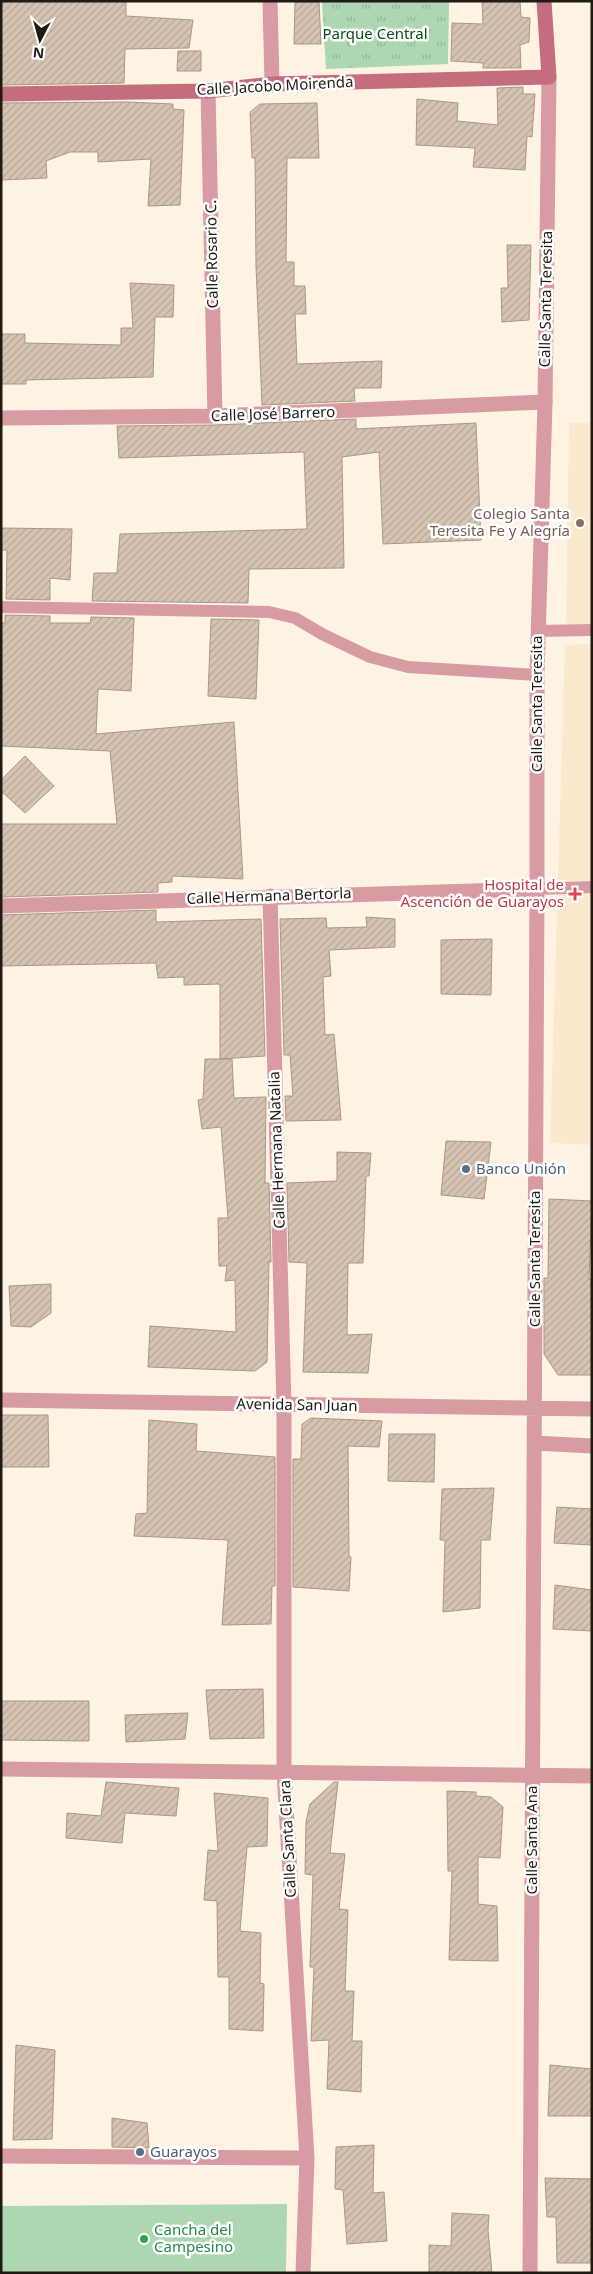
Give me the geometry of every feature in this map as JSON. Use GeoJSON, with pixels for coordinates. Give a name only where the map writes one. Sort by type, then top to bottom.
{"type":"FeatureCollection","features":[{"type":"Feature","properties":{"kind":"main road","name":"Calle Santa Teresita"},"geometry":{"type":"LineString","coordinates":[[544,1],[549,77]]}},
{"type":"Feature","properties":{"kind":"main road","name":"Calle Jacobo Moirenda"},"geometry":{"type":"LineString","coordinates":[[1,94],[208,91],[272,84],[549,77]]}},
{"type":"Feature","properties":{"kind":"street"},"geometry":{"type":"LineString","coordinates":[[270,1],[272,84]]}},
{"type":"Feature","properties":{"kind":"street","name":"Calle Santa Teresita"},"geometry":{"type":"LineString","coordinates":[[535,1406],[536,675],[545,402],[549,77]]}},
{"type":"Feature","properties":{"kind":"street","name":"Calle Rosario C."},"geometry":{"type":"LineString","coordinates":[[208,91],[215,416]]}},
{"type":"Feature","properties":{"kind":"street","name":"Calle José Barrero"},"geometry":{"type":"LineString","coordinates":[[1,418],[215,416],[545,402]]}},
{"type":"Feature","properties":{"kind":"street","name":"Calle Hermana Bertorla"},"geometry":{"type":"LineString","coordinates":[[1,906],[537,889]]}},
{"type":"Feature","properties":{"kind":"street","name":"Calle Hermana Natalia"},"geometry":{"type":"LineString","coordinates":[[270,896],[284,1405]]}},
{"type":"Feature","properties":{"kind":"street","name":"Avenida San Juan"},"geometry":{"type":"LineString","coordinates":[[1,1400],[284,1405],[535,1406],[592,1409]]}},
{"type":"Feature","properties":{"kind":"street","name":"Calle Santa Clara"},"geometry":{"type":"LineString","coordinates":[[284,1405],[284,1772],[306,2158],[303,2273]]}},
{"type":"Feature","properties":{"kind":"street","name":"Calle Santa Ana"},"geometry":{"type":"LineString","coordinates":[[530,2273],[535,1406]]}},
{"type":"Feature","properties":{"kind":"street"},"geometry":{"type":"LineString","coordinates":[[534,1443],[592,1446]]}},
{"type":"Feature","properties":{"kind":"street"},"geometry":{"type":"LineString","coordinates":[[1,1769],[592,1776]]}},
{"type":"Feature","properties":{"kind":"street"},"geometry":{"type":"LineString","coordinates":[[1,2156],[306,2158]]}},
{"type":"Feature","properties":{"kind":"lane"},"geometry":{"type":"LineString","coordinates":[[1,607],[269,612],[295,618],[322,634],[370,657],[408,667],[536,675]]}},
{"type":"Feature","properties":{"kind":"lane"},"geometry":{"type":"LineString","coordinates":[[538,632],[592,630]]}},
{"type":"Feature","properties":{"kind":"lane"},"geometry":{"type":"LineString","coordinates":[[537,889],[592,887]]}},
{"type":"Feature","properties":{"kind":"shaded area","name":"Colegio Santa Teresita Fe y Alegría"},"geometry":{"type":"Polygon","coordinates":[[[592,422],[592,624],[566,624],[569,423],[592,422]]]}},
{"type":"Feature","properties":{"kind":"shaded area","name":"Hospital de Ascención de Guarayos"},"geometry":{"type":"Polygon","coordinates":[[[592,644],[592,1145],[550,1143],[565,645],[592,644]]]}},
{"type":"Feature","properties":{"kind":"green space","name":"Parque Central"},"geometry":{"type":"Polygon","coordinates":[[[449,1],[448,64],[326,69],[322,2],[449,1]]]}},
{"type":"Feature","properties":{"kind":"green space","name":"Cancha del Campesino"},"geometry":{"type":"Polygon","coordinates":[[[287,2204],[286,2273],[1,2273],[1,2206],[287,2204]]]}},
{"type":"Feature","properties":{"kind":"building"},"geometry":{"type":"Polygon","coordinates":[[[1,1],[126,1],[126,16],[193,20],[189,48],[125,49],[124,83],[1,85],[1,1]]]}},
{"type":"Feature","properties":{"kind":"building"},"geometry":{"type":"Polygon","coordinates":[[[482,1],[520,1],[521,17],[530,18],[529,42],[520,45],[521,68],[483,68],[483,63],[451,61],[452,23],[483,24],[482,1]]]}},
{"type":"Feature","properties":{"kind":"building"},"geometry":{"type":"Polygon","coordinates":[[[295,2],[319,2],[321,44],[294,44],[295,2]]]}},
{"type":"Feature","properties":{"kind":"building"},"geometry":{"type":"Polygon","coordinates":[[[178,51],[201,51],[201,71],[177,71],[178,51]]]}},
{"type":"Feature","properties":{"kind":"building"},"geometry":{"type":"Polygon","coordinates":[[[523,87],[523,94],[535,94],[532,137],[527,136],[525,170],[473,167],[475,148],[416,145],[417,99],[458,103],[457,121],[498,125],[497,88],[523,87]]]}},
{"type":"Feature","properties":{"kind":"building"},"geometry":{"type":"Polygon","coordinates":[[[127,102],[173,104],[173,109],[184,110],[180,205],[148,206],[151,159],[98,162],[98,152],[70,152],[46,161],[47,178],[1,180],[1,103],[127,102]]]}},
{"type":"Feature","properties":{"kind":"building"},"geometry":{"type":"Polygon","coordinates":[[[317,103],[319,158],[287,158],[286,262],[294,262],[294,286],[305,286],[306,314],[295,314],[297,364],[382,361],[381,388],[354,388],[355,401],[262,405],[256,266],[255,158],[252,158],[250,112],[260,104],[317,103]]]}},
{"type":"Feature","properties":{"kind":"building"},"geometry":{"type":"Polygon","coordinates":[[[507,245],[531,245],[529,320],[502,322],[501,288],[508,288],[507,245]]]}},
{"type":"Feature","properties":{"kind":"building"},"geometry":{"type":"Polygon","coordinates":[[[130,283],[174,285],[173,317],[155,317],[153,377],[26,380],[26,384],[1,384],[1,334],[25,334],[25,343],[121,345],[121,328],[133,328],[130,283]]]}},
{"type":"Feature","properties":{"kind":"building"},"geometry":{"type":"Polygon","coordinates":[[[356,419],[356,429],[476,423],[481,540],[383,544],[379,452],[342,457],[344,568],[249,569],[248,603],[92,601],[94,573],[117,573],[120,534],[307,529],[304,452],[119,458],[117,426],[215,425],[356,419]]]}},
{"type":"Feature","properties":{"kind":"building"},"geometry":{"type":"Polygon","coordinates":[[[1,528],[72,529],[70,580],[50,578],[50,600],[6,599],[7,550],[1,550],[1,528]]]}},
{"type":"Feature","properties":{"kind":"building"},"geometry":{"type":"Polygon","coordinates":[[[5,615],[50,616],[50,623],[90,623],[91,617],[134,618],[131,691],[98,689],[96,734],[234,722],[243,879],[172,876],[172,882],[158,883],[158,892],[1,897],[1,824],[117,824],[110,751],[1,746],[1,623],[5,623],[5,615]]]}},
{"type":"Feature","properties":{"kind":"building"},"geometry":{"type":"Polygon","coordinates":[[[211,619],[259,620],[256,699],[208,696],[211,619]]]}},
{"type":"Feature","properties":{"kind":"building"},"geometry":{"type":"Polygon","coordinates":[[[25,756],[54,786],[25,813],[1,791],[1,780],[25,756]]]}},
{"type":"Feature","properties":{"kind":"building"},"geometry":{"type":"Polygon","coordinates":[[[156,910],[156,922],[261,919],[265,1056],[220,1059],[220,984],[184,985],[184,977],[158,978],[156,963],[1,966],[1,915],[156,910]]]}},
{"type":"Feature","properties":{"kind":"building"},"geometry":{"type":"Polygon","coordinates":[[[366,917],[395,919],[395,947],[329,950],[331,976],[323,977],[325,1035],[334,1034],[341,1120],[286,1121],[285,1096],[293,1096],[290,1055],[284,1055],[280,919],[326,918],[327,928],[367,927],[366,917]]]}},
{"type":"Feature","properties":{"kind":"building"},"geometry":{"type":"Polygon","coordinates":[[[492,939],[491,995],[441,994],[441,940],[492,939]]]}},
{"type":"Feature","properties":{"kind":"building"},"geometry":{"type":"Polygon","coordinates":[[[205,1059],[232,1059],[234,1098],[266,1097],[265,1183],[269,1183],[271,1262],[269,1262],[267,1362],[255,1371],[148,1367],[150,1326],[236,1332],[235,1280],[225,1281],[227,1266],[219,1266],[218,1218],[228,1218],[221,1127],[202,1129],[198,1100],[203,1099],[205,1059]]]}},
{"type":"Feature","properties":{"kind":"building","name":"Banco Unión"},"geometry":{"type":"Polygon","coordinates":[[[446,1141],[491,1142],[484,1199],[441,1195],[446,1141]]]}},
{"type":"Feature","properties":{"kind":"building"},"geometry":{"type":"Polygon","coordinates":[[[337,1152],[371,1153],[369,1176],[366,1176],[363,1263],[348,1263],[347,1335],[372,1334],[368,1373],[303,1372],[307,1263],[289,1262],[287,1183],[337,1181],[337,1152]]]}},
{"type":"Feature","properties":{"kind":"building"},"geometry":{"type":"Polygon","coordinates":[[[549,1199],[592,1201],[589,1279],[592,1280],[592,1375],[558,1375],[544,1354],[544,1278],[548,1278],[549,1199]]]}},
{"type":"Feature","properties":{"kind":"building"},"geometry":{"type":"Polygon","coordinates":[[[51,1284],[51,1313],[31,1327],[11,1326],[9,1286],[51,1284]]]}},
{"type":"Feature","properties":{"kind":"building"},"geometry":{"type":"Polygon","coordinates":[[[1,1415],[48,1415],[49,1467],[1,1467],[1,1415]]]}},
{"type":"Feature","properties":{"kind":"building"},"geometry":{"type":"Polygon","coordinates":[[[311,1418],[382,1421],[379,1447],[348,1446],[349,1556],[351,1557],[349,1591],[293,1587],[293,1459],[301,1459],[302,1424],[311,1418]]]}},
{"type":"Feature","properties":{"kind":"building"},"geometry":{"type":"Polygon","coordinates":[[[149,1420],[197,1424],[196,1451],[275,1457],[275,1586],[272,1586],[271,1624],[222,1625],[228,1540],[134,1536],[136,1514],[147,1513],[149,1420]]]}},
{"type":"Feature","properties":{"kind":"building"},"geometry":{"type":"Polygon","coordinates":[[[389,1434],[435,1434],[434,1482],[388,1481],[389,1434]]]}},
{"type":"Feature","properties":{"kind":"building"},"geometry":{"type":"Polygon","coordinates":[[[494,1488],[490,1540],[481,1540],[480,1608],[443,1612],[445,1540],[440,1540],[442,1489],[494,1488]]]}},
{"type":"Feature","properties":{"kind":"building"},"geometry":{"type":"Polygon","coordinates":[[[557,1507],[592,1509],[592,1545],[554,1543],[557,1507]]]}},
{"type":"Feature","properties":{"kind":"building"},"geometry":{"type":"Polygon","coordinates":[[[555,1585],[592,1590],[592,1631],[553,1629],[555,1585]]]}},
{"type":"Feature","properties":{"kind":"building"},"geometry":{"type":"Polygon","coordinates":[[[263,1689],[264,1738],[210,1739],[206,1690],[263,1689]]]}},
{"type":"Feature","properties":{"kind":"building"},"geometry":{"type":"Polygon","coordinates":[[[1,1701],[89,1701],[89,1741],[1,1740],[1,1701]]]}},
{"type":"Feature","properties":{"kind":"building"},"geometry":{"type":"Polygon","coordinates":[[[188,1713],[185,1739],[126,1742],[125,1715],[188,1713]]]}},
{"type":"Feature","properties":{"kind":"building"},"geometry":{"type":"Polygon","coordinates":[[[106,1782],[179,1788],[176,1816],[125,1813],[122,1843],[66,1838],[67,1813],[101,1816],[106,1782]]]}},
{"type":"Feature","properties":{"kind":"building"},"geometry":{"type":"Polygon","coordinates":[[[334,1782],[338,1782],[330,1853],[345,1854],[339,1909],[348,1910],[345,1991],[354,1991],[352,2041],[362,2041],[361,2092],[327,2089],[329,2040],[311,2041],[314,1967],[310,1967],[313,1875],[305,1874],[306,1822],[310,1804],[334,1782]]]}},
{"type":"Feature","properties":{"kind":"building"},"geometry":{"type":"Polygon","coordinates":[[[447,1791],[476,1792],[476,1796],[491,1797],[503,1807],[500,1858],[478,1857],[478,1904],[497,1906],[498,1961],[449,1960],[452,1871],[448,1871],[447,1791]]]}},
{"type":"Feature","properties":{"kind":"building"},"geometry":{"type":"Polygon","coordinates":[[[214,1793],[268,1798],[267,1846],[247,1847],[240,1931],[261,1933],[260,1983],[264,1984],[263,2031],[229,2029],[229,1977],[218,1977],[217,1901],[204,1900],[208,1850],[218,1851],[214,1793]]]}},
{"type":"Feature","properties":{"kind":"building"},"geometry":{"type":"Polygon","coordinates":[[[16,2045],[55,2050],[52,2139],[13,2140],[16,2045]]]}},
{"type":"Feature","properties":{"kind":"building"},"geometry":{"type":"Polygon","coordinates":[[[550,2065],[592,2069],[592,2116],[548,2116],[550,2065]]]}},
{"type":"Feature","properties":{"kind":"building"},"geometry":{"type":"Polygon","coordinates":[[[112,2118],[147,2123],[149,2148],[112,2147],[112,2118]]]}},
{"type":"Feature","properties":{"kind":"building"},"geometry":{"type":"Polygon","coordinates":[[[374,2145],[373,2193],[384,2192],[387,2241],[347,2244],[343,2190],[335,2189],[336,2147],[374,2145]]]}},
{"type":"Feature","properties":{"kind":"building"},"geometry":{"type":"Polygon","coordinates":[[[545,2178],[592,2179],[592,2263],[557,2263],[556,2217],[547,2217],[545,2178]]]}},
{"type":"Feature","properties":{"kind":"building"},"geometry":{"type":"Polygon","coordinates":[[[452,2213],[489,2215],[488,2230],[492,2273],[429,2273],[429,2245],[451,2246],[452,2213]]]}},
{"type":"Feature","properties":{"kind":"place","name":"Colegio Santa Teresita Fe y Alegría"},"geometry":{"type":"Point","coordinates":[580,523]}},
{"type":"Feature","properties":{"kind":"place","name":"Hospital de Ascención de Guarayos"},"geometry":{"type":"Point","coordinates":[575,894]}},
{"type":"Feature","properties":{"kind":"place","name":"Banco Unión"},"geometry":{"type":"Point","coordinates":[466,1169]}},
{"type":"Feature","properties":{"kind":"place","name":"Guarayos"},"geometry":{"type":"Point","coordinates":[140,2152]}},
{"type":"Feature","properties":{"kind":"place","name":"Cancha del Campesino"},"geometry":{"type":"Point","coordinates":[144,2239]}}]}
